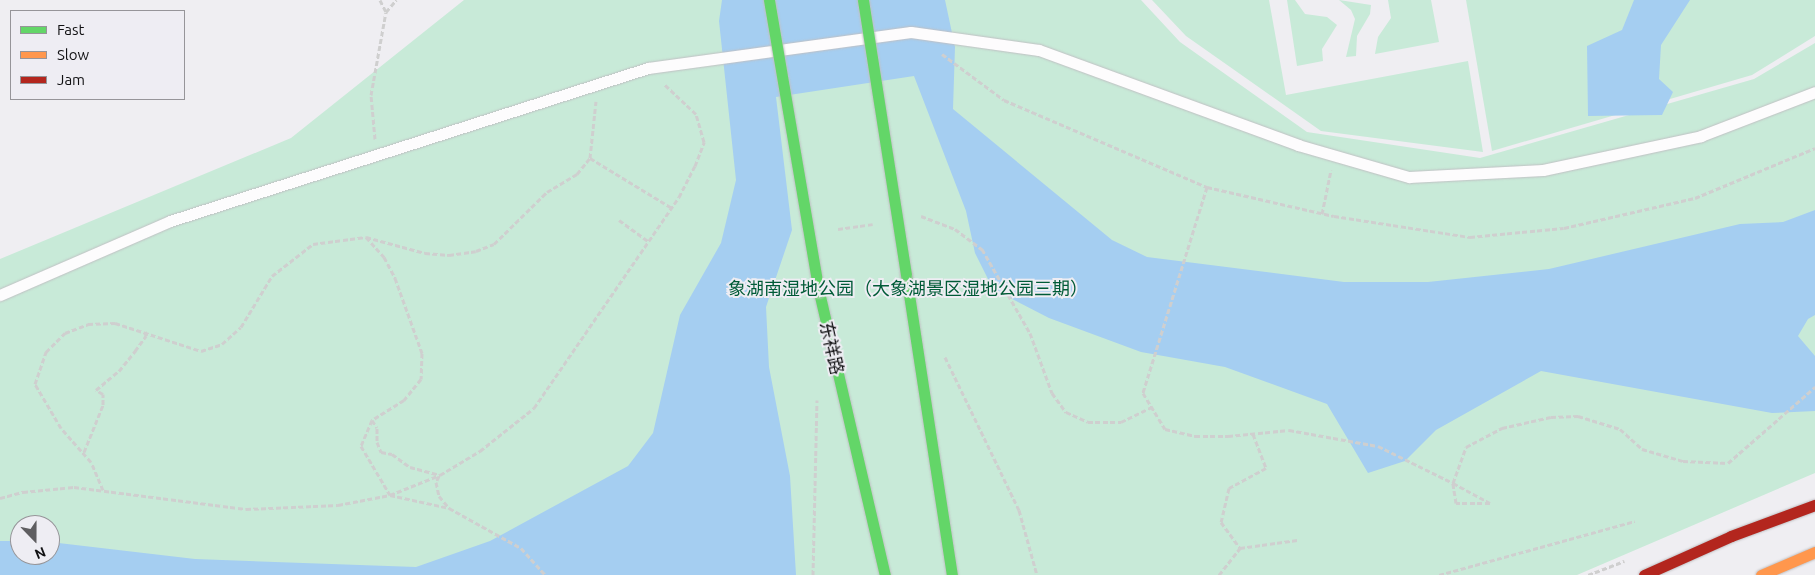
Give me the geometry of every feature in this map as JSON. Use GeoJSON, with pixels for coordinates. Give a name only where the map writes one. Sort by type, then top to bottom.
{"type":"FeatureCollection","features":[{"type":"Feature","properties":{"kind":"main road","name":"东祥路"},"geometry":{"type":"LineString","coordinates":[[769,0],[819,292],[885,575]]}},
{"type":"Feature","properties":{"kind":"main road"},"geometry":{"type":"LineString","coordinates":[[863,0],[952,575]]}},
{"type":"Feature","properties":{"kind":"main road"},"geometry":{"type":"LineString","coordinates":[[1644,575],[1731,536],[1815,505]]}},
{"type":"Feature","properties":{"kind":"main road"},"geometry":{"type":"LineString","coordinates":[[1761,575],[1815,552]]}},
{"type":"Feature","properties":{"kind":"lane"},"geometry":{"type":"LineString","coordinates":[[0,295],[170,221],[648,68],[915,32],[1039,50],[1335,155],[1409,176],[1542,170],[1701,136],[1815,92]]}},
{"type":"Feature","properties":{"kind":"path"},"geometry":{"type":"LineString","coordinates":[[380,0],[386,12]]}},
{"type":"Feature","properties":{"kind":"path"},"geometry":{"type":"LineString","coordinates":[[377,155],[371,96],[386,12],[396,0]]}},
{"type":"Feature","properties":{"kind":"path"},"geometry":{"type":"LineString","coordinates":[[0,498],[23,492],[74,487],[246,509],[338,504],[390,495],[440,475],[480,451],[534,408],[672,208],[695,166],[704,142],[696,114],[648,68]]}},
{"type":"Feature","properties":{"kind":"path"},"geometry":{"type":"LineString","coordinates":[[103,491],[84,453],[61,428],[35,384],[46,352],[65,333],[88,324],[115,322],[201,351],[222,344],[241,327],[272,276],[292,258],[313,244],[366,237],[425,253],[449,255],[476,251],[494,244],[547,192],[576,174],[590,158],[598,84]]}},
{"type":"Feature","properties":{"kind":"path"},"geometry":{"type":"LineString","coordinates":[[1322,214],[1335,155]]}},
{"type":"Feature","properties":{"kind":"path"},"geometry":{"type":"LineString","coordinates":[[590,158],[672,208]]}},
{"type":"Feature","properties":{"kind":"path"},"geometry":{"type":"LineString","coordinates":[[1207,187],[1143,393],[1165,429],[1195,436],[1253,434],[1289,430],[1378,446],[1453,482],[1490,503],[1456,503],[1453,482],[1466,447],[1502,428],[1552,417],[1578,416],[1620,429],[1642,449],[1683,461],[1728,463],[1815,387]]}},
{"type":"Feature","properties":{"kind":"path"},"geometry":{"type":"LineString","coordinates":[[915,217],[924,215],[955,229],[982,249],[1030,333],[1052,393],[1066,412],[1088,422],[1121,422],[1152,407]]}},
{"type":"Feature","properties":{"kind":"path"},"geometry":{"type":"LineString","coordinates":[[618,220],[648,242]]}},
{"type":"Feature","properties":{"kind":"path"},"geometry":{"type":"LineString","coordinates":[[838,229],[876,223]]}},
{"type":"Feature","properties":{"kind":"path"},"geometry":{"type":"LineString","coordinates":[[366,237],[384,257],[395,278],[422,353],[421,379],[404,400],[372,420],[361,446],[390,495],[449,508],[521,548],[545,575]]}},
{"type":"Feature","properties":{"kind":"path"},"geometry":{"type":"LineString","coordinates":[[84,453],[103,405],[103,394],[96,390],[119,371],[146,336],[145,331]]}},
{"type":"Feature","properties":{"kind":"path"},"geometry":{"type":"LineString","coordinates":[[943,353],[1019,510],[1037,575]]}},
{"type":"Feature","properties":{"kind":"path"},"geometry":{"type":"LineString","coordinates":[[813,575],[817,390]]}},
{"type":"Feature","properties":{"kind":"path"},"geometry":{"type":"LineString","coordinates":[[372,420],[377,428],[376,442],[381,452],[392,454],[410,467],[440,475]]}},
{"type":"Feature","properties":{"kind":"path"},"geometry":{"type":"LineString","coordinates":[[1240,548],[1221,522],[1229,488],[1266,468],[1253,434]]}},
{"type":"Feature","properties":{"kind":"path"},"geometry":{"type":"LineString","coordinates":[[440,475],[436,482],[439,496],[449,508]]}},
{"type":"Feature","properties":{"kind":"path"},"geometry":{"type":"LineString","coordinates":[[1439,575],[1635,521]]}},
{"type":"Feature","properties":{"kind":"path"},"geometry":{"type":"LineString","coordinates":[[1219,575],[1240,548],[1297,540]]}},
{"type":"Feature","properties":{"kind":"green space","name":"象湖南湿地公园（大象湖景区湿地公园三期）"},"geometry":{"type":"Polygon","coordinates":[[[464,0],[1141,0],[1180,42],[1307,132],[1480,158],[1754,79],[1815,43],[1815,473],[1577,575],[0,575],[0,259],[291,138],[464,0]]]}},
{"type":"Feature","properties":{"kind":"green space"},"geometry":{"type":"Polygon","coordinates":[[[1152,0],[1269,0],[1286,95],[1468,61],[1483,152],[1321,131],[1186,36],[1152,0]]]}},
{"type":"Feature","properties":{"kind":"green space"},"geometry":{"type":"Polygon","coordinates":[[[1287,0],[1295,0],[1305,14],[1327,17],[1337,25],[1322,49],[1323,61],[1297,66],[1287,0]]]}},
{"type":"Feature","properties":{"kind":"green space"},"geometry":{"type":"Polygon","coordinates":[[[1339,0],[1371,5],[1370,14],[1357,36],[1356,56],[1346,57],[1355,19],[1351,10],[1339,0]]]}},
{"type":"Feature","properties":{"kind":"green space"},"geometry":{"type":"Polygon","coordinates":[[[1388,0],[1431,0],[1439,42],[1375,54],[1378,37],[1391,18],[1388,0]]]}},
{"type":"Feature","properties":{"kind":"green space"},"geometry":{"type":"Polygon","coordinates":[[[1466,0],[1815,0],[1815,36],[1752,75],[1492,151],[1466,0]]]}},
{"type":"Feature","properties":{"kind":"water"},"geometry":{"type":"Polygon","coordinates":[[[722,0],[945,0],[955,47],[953,109],[1112,240],[1147,257],[1344,282],[1428,282],[1549,269],[1740,224],[1783,222],[1815,210],[1815,315],[1808,319],[1798,336],[1815,356],[1815,411],[1772,413],[1541,371],[1436,430],[1405,461],[1368,473],[1327,404],[1225,367],[1141,352],[1049,318],[993,289],[975,253],[966,211],[914,76],[776,97],[792,230],[766,307],[769,367],[790,476],[796,575],[0,575],[0,541],[10,541],[10,565],[60,565],[60,543],[195,559],[416,567],[490,541],[628,466],[653,433],[680,315],[721,243],[736,180],[719,21],[722,0]]]}},
{"type":"Feature","properties":{"kind":"water"},"geometry":{"type":"Polygon","coordinates":[[[1634,0],[1690,0],[1661,45],[1659,79],[1673,92],[1662,115],[1588,116],[1587,46],[1622,30],[1634,0]]]}},
{"type":"Feature","properties":{"kind":"traffic: fast"},"geometry":{"type":"LineString","coordinates":[[769,0],[819,292]]}},
{"type":"Feature","properties":{"kind":"traffic: fast"},"geometry":{"type":"LineString","coordinates":[[863,0],[906,275]]}},
{"type":"Feature","properties":{"kind":"traffic: fast"},"geometry":{"type":"LineString","coordinates":[[906,275],[952,575]]}},
{"type":"Feature","properties":{"kind":"traffic: fast"},"geometry":{"type":"LineString","coordinates":[[819,292],[885,575]]}},
{"type":"Feature","properties":{"kind":"traffic: slow"},"geometry":{"type":"LineString","coordinates":[[1761,575],[1815,552]]}},
{"type":"Feature","properties":{"kind":"traffic: jam"},"geometry":{"type":"LineString","coordinates":[[1644,575],[1731,536],[1815,505]]}}]}
